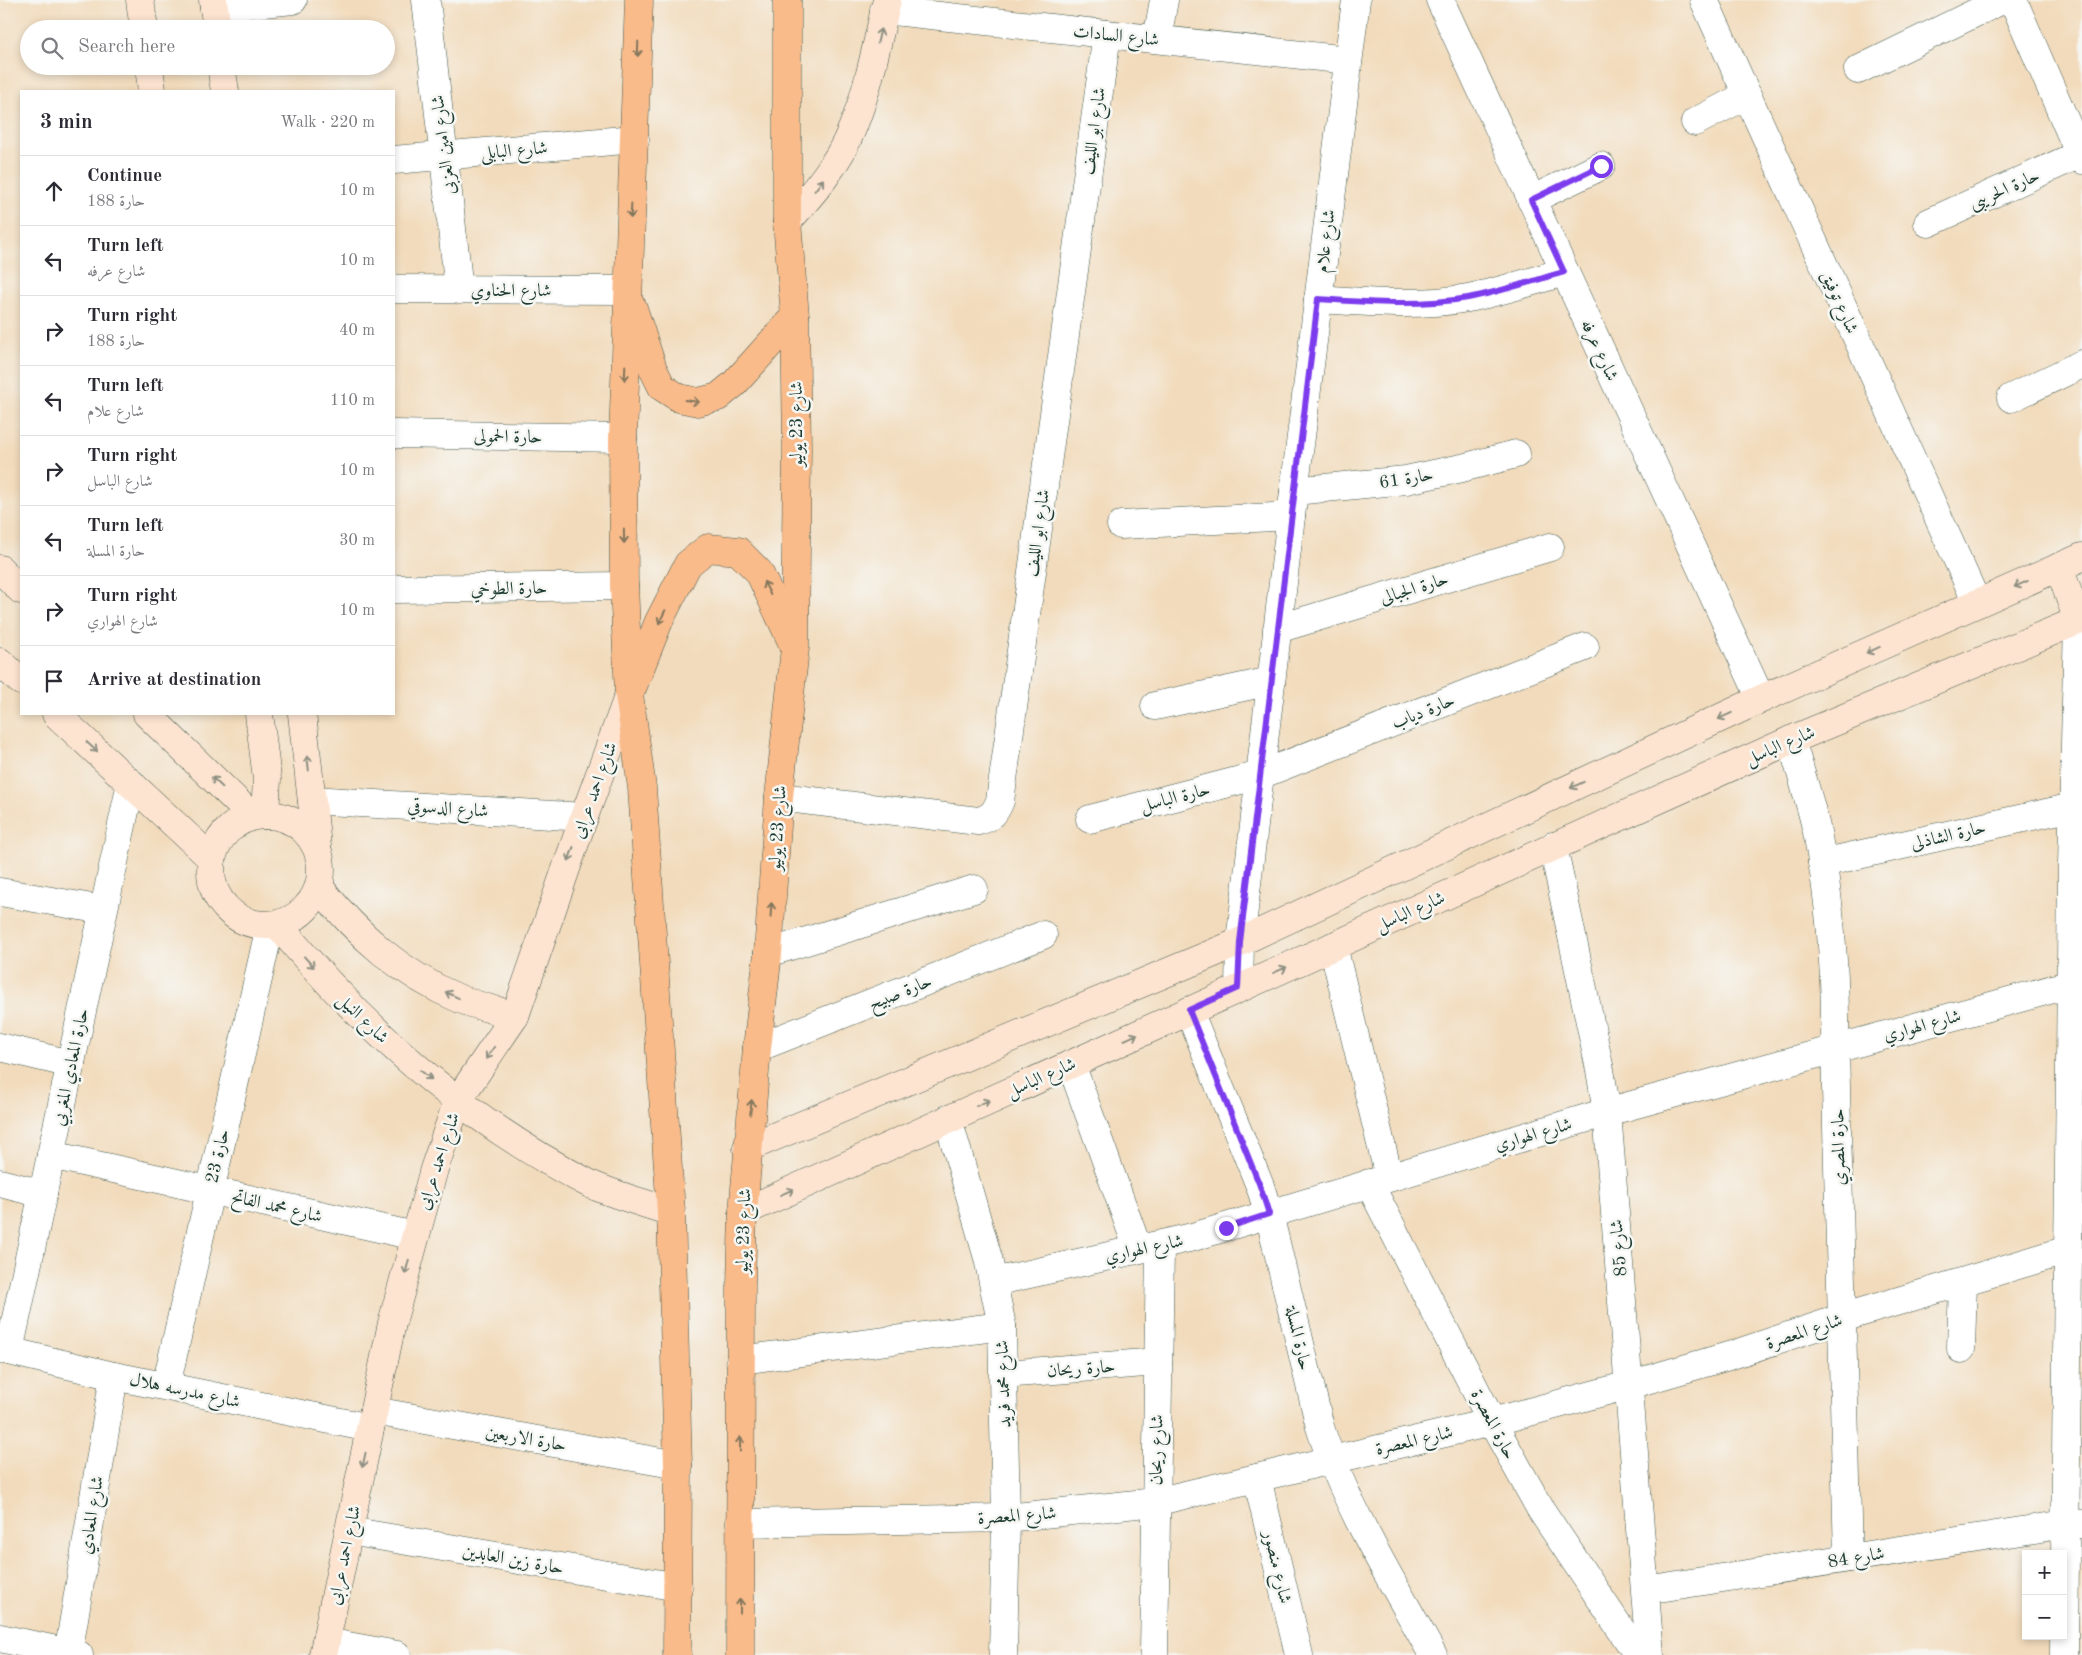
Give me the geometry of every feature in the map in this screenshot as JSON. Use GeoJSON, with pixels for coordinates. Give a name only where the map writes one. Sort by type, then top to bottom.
{"type":"FeatureCollection","features":[{"type":"Feature","properties":{"kind":"main road"},"geometry":{"type":"LineString","coordinates":[[140,0],[143,20]]}},
{"type":"Feature","properties":{"kind":"main road"},"geometry":{"type":"LineString","coordinates":[[639,0],[623,438],[624,586],[630,694],[642,788],[671,1212],[678,1466],[677,1655]]}},
{"type":"Feature","properties":{"kind":"main road","name":"شارع 23 يوليو"},"geometry":{"type":"LineString","coordinates":[[740,1655],[740,1360],[743,1212],[747,1148],[768,953],[779,797],[795,648],[797,446],[795,316],[787,222],[787,0]]}},
{"type":"Feature","properties":{"kind":"main road"},"geometry":{"type":"LineString","coordinates":[[787,222],[829,171],[852,130],[868,83],[886,5]]}},
{"type":"Feature","properties":{"kind":"main road"},"geometry":{"type":"LineString","coordinates":[[150,75],[152,90]]}},
{"type":"Feature","properties":{"kind":"main road"},"geometry":{"type":"LineString","coordinates":[[223,75],[225,90]]}},
{"type":"Feature","properties":{"kind":"main road"},"geometry":{"type":"LineString","coordinates":[[628,290],[653,369],[662,387],[679,398],[698,402],[718,397],[734,384],[795,316]]}},
{"type":"Feature","properties":{"kind":"main road"},"geometry":{"type":"LineString","coordinates":[[630,694],[659,621],[688,564],[708,548],[738,551],[759,572],[795,648]]}},
{"type":"Feature","properties":{"kind":"main road"},"geometry":{"type":"LineString","coordinates":[[747,1148],[1240,942],[1761,699],[2070,562],[2080,620]]}},
{"type":"Feature","properties":{"kind":"main road"},"geometry":{"type":"LineString","coordinates":[[0,569],[20,589]]}},
{"type":"Feature","properties":{"kind":"main road","name":"شارع الباسل"},"geometry":{"type":"LineString","coordinates":[[743,1212],[1791,740],[2080,620]]}},
{"type":"Feature","properties":{"kind":"main road"},"geometry":{"type":"LineString","coordinates":[[0,662],[20,680]]}},
{"type":"Feature","properties":{"kind":"main road","name":"شارع احمد عرابى"},"geometry":{"type":"LineString","coordinates":[[324,1648],[392,1323],[434,1169],[458,1100],[515,1016],[584,817],[630,694]]}},
{"type":"Feature","properties":{"kind":"main road"},"geometry":{"type":"LineString","coordinates":[[57,715],[212,859]]}},
{"type":"Feature","properties":{"kind":"main road"},"geometry":{"type":"LineString","coordinates":[[149,715],[258,816]]}},
{"type":"Feature","properties":{"kind":"main road"},"geometry":{"type":"LineString","coordinates":[[258,816],[268,779],[259,715]]}},
{"type":"Feature","properties":{"kind":"main road"},"geometry":{"type":"LineString","coordinates":[[302,715],[322,874],[320,888],[313,901],[303,912],[291,921],[274,926],[252,924],[237,918],[224,907],[215,892],[211,876],[212,859],[217,845],[226,832],[238,822],[258,816],[281,816],[295,823],[317,846]]}},
{"type":"Feature","properties":{"kind":"main road"},"geometry":{"type":"LineString","coordinates":[[320,888],[368,942],[398,965],[428,984],[461,1000],[515,1016]]}},
{"type":"Feature","properties":{"kind":"main road","name":"شارع النيل"},"geometry":{"type":"LineString","coordinates":[[274,926],[362,1019],[458,1100],[522,1144],[590,1184],[671,1212]]}},
{"type":"Feature","properties":{"kind":"street"},"geometry":{"type":"LineString","coordinates":[[215,12],[293,0]]}},
{"type":"Feature","properties":{"kind":"street","name":"شارع امين العزبى"},"geometry":{"type":"LineString","coordinates":[[426,0],[459,290]]}},
{"type":"Feature","properties":{"kind":"street"},"geometry":{"type":"LineString","coordinates":[[1157,39],[1164,0]]}},
{"type":"Feature","properties":{"kind":"street","name":"شارع علام"},"geometry":{"type":"LineString","coordinates":[[1238,988],[1240,942],[1277,629],[1356,0]]}},
{"type":"Feature","properties":{"kind":"street","name":"شارع عرفه"},"geometry":{"type":"LineString","coordinates":[[1440,0],[1761,699]]}},
{"type":"Feature","properties":{"kind":"street","name":"شارع توفيق"},"geometry":{"type":"LineString","coordinates":[[1704,0],[1977,603]]}},
{"type":"Feature","properties":{"kind":"street"},"geometry":{"type":"LineString","coordinates":[[1858,70],[2002,0]]}},
{"type":"Feature","properties":{"kind":"street"},"geometry":{"type":"LineString","coordinates":[[2013,0],[2081,157]]}},
{"type":"Feature","properties":{"kind":"street","name":"شارع السادات"},"geometry":{"type":"LineString","coordinates":[[886,5],[1107,34],[1348,60]]}},
{"type":"Feature","properties":{"kind":"street","name":"شارع ابو الليف"},"geometry":{"type":"LineString","coordinates":[[779,797],[978,821],[988,818],[996,811],[1000,801],[1107,34]]}},
{"type":"Feature","properties":{"kind":"street"},"geometry":{"type":"LineString","coordinates":[[1696,122],[1746,95]]}},
{"type":"Feature","properties":{"kind":"street","name":"شارع البابلى"},"geometry":{"type":"LineString","coordinates":[[395,160],[635,139]]}},
{"type":"Feature","properties":{"kind":"street","name":"حارة الحريبى"},"geometry":{"type":"LineString","coordinates":[[1928,223],[2081,157]]}},
{"type":"Feature","properties":{"kind":"street"},"geometry":{"type":"LineString","coordinates":[[1531,200],[1601,166]]}},
{"type":"Feature","properties":{"kind":"street"},"geometry":{"type":"LineString","coordinates":[[1318,299],[1384,303],[1432,302],[1467,298],[1500,291],[1564,272]]}},
{"type":"Feature","properties":{"kind":"street","name":"شارع الحناوي"},"geometry":{"type":"LineString","coordinates":[[395,289],[628,290]]}},
{"type":"Feature","properties":{"kind":"street"},"geometry":{"type":"LineString","coordinates":[[2011,398],[2082,364]]}},
{"type":"Feature","properties":{"kind":"street","name":"حارة الحمولى"},"geometry":{"type":"LineString","coordinates":[[395,434],[623,438]]}},
{"type":"Feature","properties":{"kind":"street","name":"حارة 61"},"geometry":{"type":"LineString","coordinates":[[1121,525],[1293,504],[1462,468],[1516,454]]}},
{"type":"Feature","properties":{"kind":"street","name":"حارة الجبالى"},"geometry":{"type":"LineString","coordinates":[[1277,629],[1550,548]]}},
{"type":"Feature","properties":{"kind":"street","name":"حارة الطوخي"},"geometry":{"type":"LineString","coordinates":[[395,589],[624,586]]}},
{"type":"Feature","properties":{"kind":"street"},"geometry":{"type":"LineString","coordinates":[[2064,1655],[2074,1524],[2068,1250],[2076,1098],[2071,984],[2077,866],[2073,807],[2080,620]]}},
{"type":"Feature","properties":{"kind":"street","name":"حارة دياب"},"geometry":{"type":"LineString","coordinates":[[1260,775],[1585,647]]}},
{"type":"Feature","properties":{"kind":"street"},"geometry":{"type":"LineString","coordinates":[[1156,706],[1271,681]]}},
{"type":"Feature","properties":{"kind":"street","name":"حارة المصري"},"geometry":{"type":"LineString","coordinates":[[1791,740],[1816,830],[1822,863],[1832,938],[1836,994],[1835,1048],[1848,1558]]}},
{"type":"Feature","properties":{"kind":"street","name":"حارة الباسل"},"geometry":{"type":"LineString","coordinates":[[1090,819],[1260,775]]}},
{"type":"Feature","properties":{"kind":"street","name":"حارة المعادي المغربي"},"geometry":{"type":"LineString","coordinates":[[4,1350],[43,1194],[131,783]]}},
{"type":"Feature","properties":{"kind":"street","name":"شارع الدسوقي"},"geometry":{"type":"LineString","coordinates":[[312,800],[584,817]]}},
{"type":"Feature","properties":{"kind":"street","name":"حارة الشاذلى"},"geometry":{"type":"LineString","coordinates":[[1822,863],[2073,807]]}},
{"type":"Feature","properties":{"kind":"street","name":"شارع 85"},"geometry":{"type":"LineString","coordinates":[[1553,846],[1607,1112],[1650,1655]]}},
{"type":"Feature","properties":{"kind":"street"},"geometry":{"type":"LineString","coordinates":[[768,953],[974,888]]}},
{"type":"Feature","properties":{"kind":"street"},"geometry":{"type":"LineString","coordinates":[[0,892],[103,910]]}},
{"type":"Feature","properties":{"kind":"street","name":"حارة 23"},"geometry":{"type":"LineString","coordinates":[[166,1386],[209,1191],[274,926]]}},
{"type":"Feature","properties":{"kind":"street","name":"حارة صبيح"},"geometry":{"type":"LineString","coordinates":[[757,1048],[1043,935]]}},
{"type":"Feature","properties":{"kind":"street","name":"حارة المعصرة"},"geometry":{"type":"LineString","coordinates":[[1333,946],[1379,1180],[1492,1422],[1542,1510],[1638,1655]]}},
{"type":"Feature","properties":{"kind":"street","name":"شارع الهواري"},"geometry":{"type":"LineString","coordinates":[[994,1282],[1226,1228],[1607,1112],[2071,984]]}},
{"type":"Feature","properties":{"kind":"street","name":"حارة المسلة"},"geometry":{"type":"LineString","coordinates":[[1189,1010],[1260,1186],[1269,1214],[1320,1427],[1332,1460],[1345,1492],[1433,1655]]}},
{"type":"Feature","properties":{"kind":"street"},"geometry":{"type":"LineString","coordinates":[[0,1047],[71,1064]]}},
{"type":"Feature","properties":{"kind":"street","name":"شارع ريحان"},"geometry":{"type":"LineString","coordinates":[[1071,1064],[1149,1247],[1158,1362],[1154,1655]]}},
{"type":"Feature","properties":{"kind":"street","name":"شارع محمد فريد"},"geometry":{"type":"LineString","coordinates":[[948,1119],[994,1282],[1002,1326],[1006,1518],[1004,1655]]}},
{"type":"Feature","properties":{"kind":"street","name":"شارع محمد الفاتح"},"geometry":{"type":"LineString","coordinates":[[51,1155],[415,1236]]}},
{"type":"Feature","properties":{"kind":"street"},"geometry":{"type":"LineString","coordinates":[[0,1183],[43,1194]]}},
{"type":"Feature","properties":{"kind":"street","name":"شارع المعصرة"},"geometry":{"type":"LineString","coordinates":[[740,1523],[1006,1518],[1155,1502],[1492,1422],[1629,1385],[1732,1355],[1842,1318],[2068,1250]]}},
{"type":"Feature","properties":{"kind":"street"},"geometry":{"type":"LineString","coordinates":[[1961,1349],[1962,1282]]}},
{"type":"Feature","properties":{"kind":"street"},"geometry":{"type":"LineString","coordinates":[[740,1360],[1002,1326]]}},
{"type":"Feature","properties":{"kind":"street","name":"شارع مدرسه هلال"},"geometry":{"type":"LineString","coordinates":[[4,1350],[114,1376],[166,1386],[372,1420]]}},
{"type":"Feature","properties":{"kind":"street","name":"حارة ريحان"},"geometry":{"type":"LineString","coordinates":[[1004,1374],[1158,1362]]}},
{"type":"Feature","properties":{"kind":"street","name":"شارع المعادي"},"geometry":{"type":"LineString","coordinates":[[72,1654],[114,1376]]}},
{"type":"Feature","properties":{"kind":"street","name":"حارة الاربعين"},"geometry":{"type":"LineString","coordinates":[[372,1420],[678,1466]]}},
{"type":"Feature","properties":{"kind":"street","name":"شارع منصور"},"geometry":{"type":"LineString","coordinates":[[1257,1478],[1299,1655]]}},
{"type":"Feature","properties":{"kind":"street","name":"شارع 84"},"geometry":{"type":"LineString","coordinates":[[1646,1590],[2074,1524]]}},
{"type":"Feature","properties":{"kind":"street","name":"حارة زين العابدين"},"geometry":{"type":"LineString","coordinates":[[349,1531],[678,1587]]}},
{"type":"Feature","properties":{"kind":"street"},"geometry":{"type":"LineString","coordinates":[[0,1638],[72,1654]]}},
{"type":"Feature","properties":{"kind":"street"},"geometry":{"type":"LineString","coordinates":[[324,1648],[397,1655]]}},
{"type":"Feature","properties":{"kind":"route"},"geometry":{"type":"LineString","coordinates":[[1226,1228],[1269,1214],[1260,1186],[1189,1010],[1238,988],[1240,942],[1318,299],[1384,303],[1432,302],[1467,298],[1500,291],[1564,272],[1531,200],[1601,166]]}}]}
